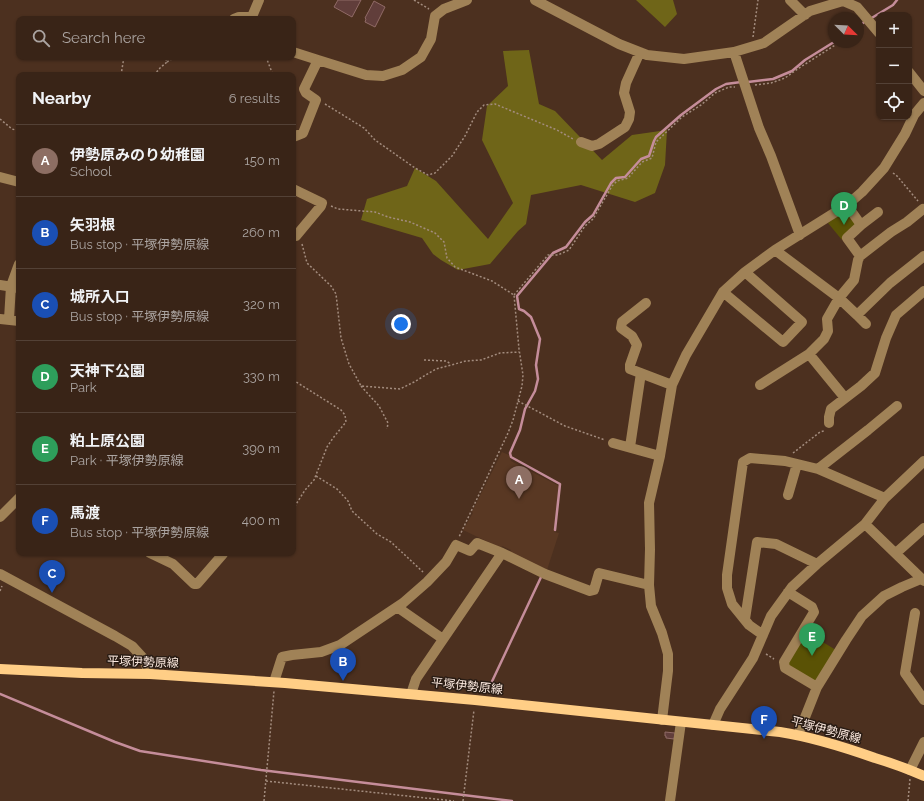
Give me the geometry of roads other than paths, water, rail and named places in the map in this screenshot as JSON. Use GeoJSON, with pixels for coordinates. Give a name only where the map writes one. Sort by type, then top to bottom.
{"type":"FeatureCollection","features":[{"type":"Feature","properties":{"kind":"main road","name":"平塚伊勢原線"},"geometry":{"type":"LineString","coordinates":[[0,669],[82,673],[150,674],[274,682],[475,700],[780,732],[798,735],[846,748],[924,776]]}},
{"type":"Feature","properties":{"kind":"street"},"geometry":{"type":"LineString","coordinates":[[252,16],[259,0]]}},
{"type":"Feature","properties":{"kind":"street"},"geometry":{"type":"LineString","coordinates":[[296,53],[366,75],[383,76],[402,70],[421,57],[431,39],[435,16],[444,9],[467,0]]}},
{"type":"Feature","properties":{"kind":"street"},"geometry":{"type":"LineString","coordinates":[[535,0],[619,44],[647,55],[684,59],[734,52],[764,43],[810,11],[843,1],[857,7],[876,30]]}},
{"type":"Feature","properties":{"kind":"street"},"geometry":{"type":"LineString","coordinates":[[790,0],[805,15]]}},
{"type":"Feature","properties":{"kind":"street"},"geometry":{"type":"LineString","coordinates":[[581,142],[592,146],[599,144],[625,127],[629,119],[630,112],[624,93],[626,83],[640,52]]}},
{"type":"Feature","properties":{"kind":"street"},"geometry":{"type":"LineString","coordinates":[[734,52],[759,128],[800,235]]}},
{"type":"Feature","properties":{"kind":"street"},"geometry":{"type":"LineString","coordinates":[[296,136],[303,133],[316,100],[306,93],[304,89],[318,60]]}},
{"type":"Feature","properties":{"kind":"street"},"geometry":{"type":"LineString","coordinates":[[912,76],[924,91]]}},
{"type":"Feature","properties":{"kind":"street"},"geometry":{"type":"LineString","coordinates":[[662,720],[668,671],[668,654],[662,633],[651,606],[649,585],[649,503],[660,456],[672,385],[686,355],[723,292],[745,272],[775,250],[847,206],[862,192],[884,168],[905,134],[914,115],[924,103]]}},
{"type":"Feature","properties":{"kind":"street"},"geometry":{"type":"LineString","coordinates":[[0,177],[16,181]]}},
{"type":"Feature","properties":{"kind":"street"},"geometry":{"type":"LineString","coordinates":[[296,190],[322,203],[296,236]]}},
{"type":"Feature","properties":{"kind":"street"},"geometry":{"type":"LineString","coordinates":[[847,206],[861,225]]}},
{"type":"Feature","properties":{"kind":"street"},"geometry":{"type":"LineString","coordinates":[[760,385],[808,354],[824,339],[828,331],[827,319],[840,298],[854,280],[860,256],[924,209]]}},
{"type":"Feature","properties":{"kind":"street"},"geometry":{"type":"LineString","coordinates":[[860,256],[847,238],[878,212]]}},
{"type":"Feature","properties":{"kind":"street"},"geometry":{"type":"LineString","coordinates":[[775,250],[840,298],[866,324]]}},
{"type":"Feature","properties":{"kind":"street"},"geometry":{"type":"LineString","coordinates":[[857,315],[890,283],[924,256]]}},
{"type":"Feature","properties":{"kind":"street"},"geometry":{"type":"LineString","coordinates":[[723,292],[783,342],[802,322],[745,272]]}},
{"type":"Feature","properties":{"kind":"street"},"geometry":{"type":"LineString","coordinates":[[0,285],[15,287],[10,320]]}},
{"type":"Feature","properties":{"kind":"street"},"geometry":{"type":"LineString","coordinates":[[829,423],[831,409],[875,374],[886,338],[896,314],[922,296]]}},
{"type":"Feature","properties":{"kind":"street"},"geometry":{"type":"LineString","coordinates":[[646,303],[622,322],[621,328],[632,336],[637,345],[630,369],[672,385]]}},
{"type":"Feature","properties":{"kind":"street"},"geometry":{"type":"LineString","coordinates":[[808,354],[845,398]]}},
{"type":"Feature","properties":{"kind":"street"},"geometry":{"type":"LineString","coordinates":[[630,447],[641,373]]}},
{"type":"Feature","properties":{"kind":"street"},"geometry":{"type":"LineString","coordinates":[[818,469],[897,406]]}},
{"type":"Feature","properties":{"kind":"street"},"geometry":{"type":"LineString","coordinates":[[613,443],[660,456]]}},
{"type":"Feature","properties":{"kind":"street"},"geometry":{"type":"LineString","coordinates":[[763,635],[749,625],[732,604],[727,588],[727,575],[743,462],[750,458],[785,461],[818,469],[885,498]]}},
{"type":"Feature","properties":{"kind":"street"},"geometry":{"type":"LineString","coordinates":[[713,725],[720,709],[753,658],[771,616],[792,587],[865,524],[885,498],[924,462]]}},
{"type":"Feature","properties":{"kind":"street"},"geometry":{"type":"LineString","coordinates":[[788,495],[797,464]]}},
{"type":"Feature","properties":{"kind":"street"},"geometry":{"type":"LineString","coordinates":[[0,517],[16,501]]}},
{"type":"Feature","properties":{"kind":"street"},"geometry":{"type":"LineString","coordinates":[[798,735],[817,687],[862,616],[884,596],[902,587],[922,580],[865,524]]}},
{"type":"Feature","properties":{"kind":"street"},"geometry":{"type":"LineString","coordinates":[[896,554],[924,528]]}},
{"type":"Feature","properties":{"kind":"street"},"geometry":{"type":"LineString","coordinates":[[745,619],[756,542],[776,544],[817,564]]}},
{"type":"Feature","properties":{"kind":"street"},"geometry":{"type":"LineString","coordinates":[[274,682],[282,657],[321,652],[340,645],[403,603],[430,579],[446,562],[456,545],[470,551],[477,543],[502,553],[545,574],[590,591],[594,590],[599,573],[649,585]]}},
{"type":"Feature","properties":{"kind":"street"},"geometry":{"type":"LineString","coordinates":[[411,694],[416,679],[502,553]]}},
{"type":"Feature","properties":{"kind":"street"},"geometry":{"type":"LineString","coordinates":[[156,556],[173,564],[194,584],[197,584],[221,556]]}},
{"type":"Feature","properties":{"kind":"street"},"geometry":{"type":"LineString","coordinates":[[0,574],[132,646],[143,658],[150,674]]}},
{"type":"Feature","properties":{"kind":"street"},"geometry":{"type":"LineString","coordinates":[[788,592],[812,608],[814,612],[784,662],[784,665],[785,668],[817,687]]}},
{"type":"Feature","properties":{"kind":"street"},"geometry":{"type":"LineString","coordinates":[[397,606],[443,639]]}},
{"type":"Feature","properties":{"kind":"street"},"geometry":{"type":"LineString","coordinates":[[924,621],[914,616],[905,674],[924,700]]}},
{"type":"Feature","properties":{"kind":"street"},"geometry":{"type":"LineString","coordinates":[[670,801],[682,722]]}},
{"type":"Feature","properties":{"kind":"street"},"geometry":{"type":"LineString","coordinates":[[910,770],[924,742]]}},
{"type":"Feature","properties":{"kind":"waterway"},"geometry":{"type":"LineString","coordinates":[[870,19],[893,5],[897,0]]}},
{"type":"Feature","properties":{"kind":"waterway"},"geometry":{"type":"LineString","coordinates":[[748,82],[773,79],[792,71],[805,60],[828,46]]}},
{"type":"Feature","properties":{"kind":"waterway"},"geometry":{"type":"LineString","coordinates":[[555,530],[560,484],[511,457],[510,453],[520,430],[525,409],[535,391],[538,379],[536,365],[540,339],[531,317],[519,309],[517,296],[553,253],[566,247],[585,222],[593,215],[611,183],[616,178],[625,177],[641,159],[649,156],[656,137],[681,115],[716,89],[726,84],[741,82]]}},
{"type":"Feature","properties":{"kind":"waterway"},"geometry":{"type":"LineString","coordinates":[[488,690],[542,575]]}},
{"type":"Feature","properties":{"kind":"waterway"},"geometry":{"type":"LineString","coordinates":[[0,694],[140,751],[261,770],[512,801]]}},
{"type":"Feature","properties":{"kind":"place","name":"天神下公園"},"geometry":{"type":"Point","coordinates":[844,225]}},
{"type":"Feature","properties":{"kind":"place","name":"伊勢原みのり幼稚園"},"geometry":{"type":"Point","coordinates":[519,499]}},
{"type":"Feature","properties":{"kind":"place","name":"城所入口"},"geometry":{"type":"Point","coordinates":[52,593]}},
{"type":"Feature","properties":{"kind":"place","name":"粕上原公園"},"geometry":{"type":"Point","coordinates":[812,656]}},
{"type":"Feature","properties":{"kind":"place","name":"矢羽根"},"geometry":{"type":"Point","coordinates":[343,681]}},
{"type":"Feature","properties":{"kind":"place","name":"馬渡"},"geometry":{"type":"Point","coordinates":[764,739]}}]}
